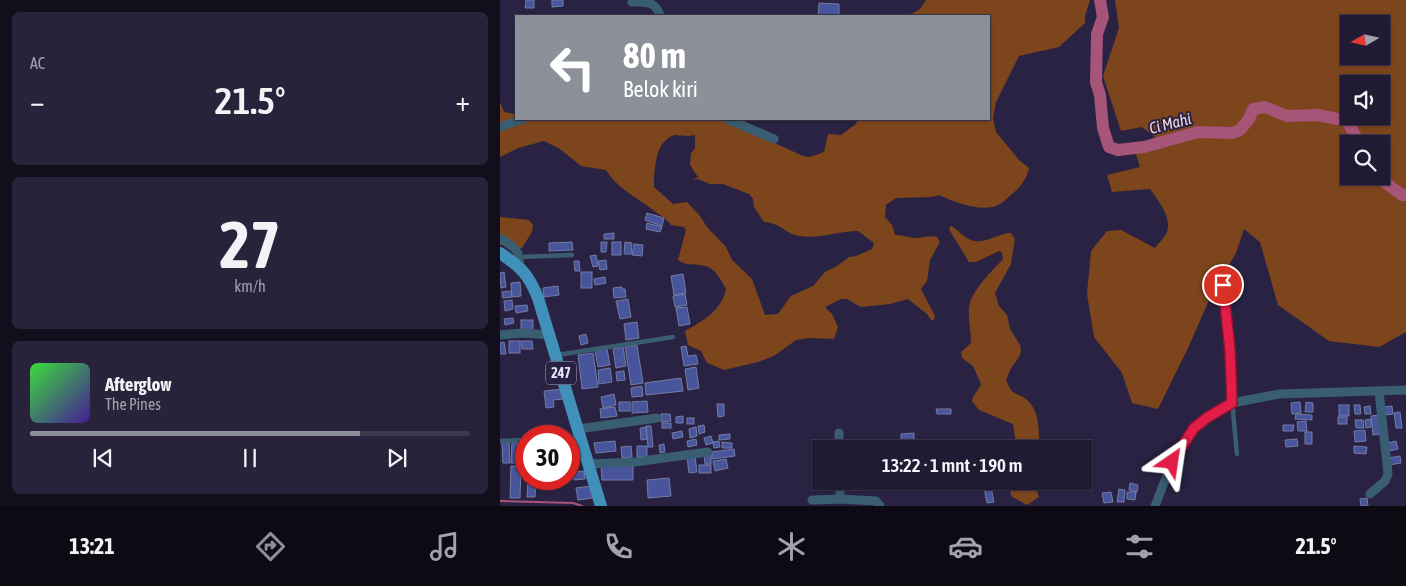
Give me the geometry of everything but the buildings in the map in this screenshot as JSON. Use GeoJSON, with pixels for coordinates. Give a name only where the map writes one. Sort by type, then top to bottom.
{"type":"FeatureCollection","features":[{"type":"Feature","properties":{"kind":"main road","name":"247"},"geometry":{"type":"LineString","coordinates":[[500,253],[519,261],[532,284],[556,355],[574,425]]}},
{"type":"Feature","properties":{"kind":"main road","name":"247"},"geometry":{"type":"LineString","coordinates":[[580,445],[588,464],[600,506]]}},
{"type":"Feature","properties":{"kind":"street"},"geometry":{"type":"LineString","coordinates":[[632,2],[651,3],[657,8],[660,15]]}},
{"type":"Feature","properties":{"kind":"street"},"geometry":{"type":"LineString","coordinates":[[500,127],[520,120]]}},
{"type":"Feature","properties":{"kind":"street"},"geometry":{"type":"LineString","coordinates":[[729,120],[774,139]]}},
{"type":"Feature","properties":{"kind":"street"},"geometry":{"type":"LineString","coordinates":[[500,238],[512,246],[519,261]]}},
{"type":"Feature","properties":{"kind":"street"},"geometry":{"type":"LineString","coordinates":[[500,334],[549,335]]}},
{"type":"Feature","properties":{"kind":"street"},"geometry":{"type":"LineString","coordinates":[[1154,506],[1172,462],[1194,428],[1232,403],[1279,394],[1406,390]]}},
{"type":"Feature","properties":{"kind":"street"},"geometry":{"type":"LineString","coordinates":[[1370,494],[1385,481],[1388,474],[1379,392]]}},
{"type":"Feature","properties":{"kind":"street"},"geometry":{"type":"LineString","coordinates":[[580,434],[657,418]]}},
{"type":"Feature","properties":{"kind":"street"},"geometry":{"type":"LineString","coordinates":[[839,432],[839,440]]}},
{"type":"Feature","properties":{"kind":"street"},"geometry":{"type":"LineString","coordinates":[[588,464],[635,462],[708,452]]}},
{"type":"Feature","properties":{"kind":"street"},"geometry":{"type":"LineString","coordinates":[[840,490],[840,499]]}},
{"type":"Feature","properties":{"kind":"street"},"geometry":{"type":"LineString","coordinates":[[812,500],[840,499],[876,502],[880,506]]}},
{"type":"Feature","properties":{"kind":"lane"},"geometry":{"type":"LineString","coordinates":[[519,261],[572,255]]}},
{"type":"Feature","properties":{"kind":"lane"},"geometry":{"type":"LineString","coordinates":[[1223,285],[1230,350],[1232,403],[1237,454]]}},
{"type":"Feature","properties":{"kind":"lane"},"geometry":{"type":"LineString","coordinates":[[556,355],[673,337]]}},
{"type":"Feature","properties":{"kind":"lane"},"geometry":{"type":"LineString","coordinates":[[500,440],[515,440]]}},
{"type":"Feature","properties":{"kind":"shaded area"},"geometry":{"type":"Polygon","coordinates":[[[926,0],[1090,0],[1085,23],[1059,47],[1019,56],[996,102],[993,118],[996,132],[1019,160],[1029,168],[1025,179],[1018,189],[1002,203],[986,208],[969,206],[939,195],[932,197],[896,198],[886,205],[885,217],[892,225],[895,235],[916,238],[934,236],[940,242],[930,260],[927,281],[921,289],[935,316],[934,320],[931,320],[927,314],[908,299],[890,304],[861,307],[847,299],[841,299],[825,307],[832,314],[838,327],[834,339],[809,338],[796,340],[774,356],[724,370],[707,363],[701,351],[688,345],[685,331],[705,319],[716,309],[726,289],[719,277],[708,267],[678,260],[686,230],[684,227],[671,225],[667,220],[622,188],[606,170],[581,166],[560,149],[544,141],[518,148],[500,157],[500,102],[504,112],[515,114],[515,120],[745,120],[746,130],[803,156],[810,157],[824,152],[828,134],[841,135],[856,124],[858,120],[990,120],[990,15],[909,15],[920,9],[926,0]],[[675,135],[663,143],[657,156],[654,187],[673,204],[687,202],[700,216],[707,227],[726,247],[732,260],[752,279],[765,315],[778,314],[791,296],[813,286],[825,272],[849,257],[872,249],[874,243],[858,231],[807,237],[791,234],[775,224],[764,222],[754,207],[753,199],[749,194],[723,184],[710,184],[698,179],[692,180],[698,177],[690,165],[691,153],[695,148],[695,135],[675,135]]]}},
{"type":"Feature","properties":{"kind":"shaded area"},"geometry":{"type":"Polygon","coordinates":[[[1115,0],[1406,0],[1406,332],[1379,347],[1329,341],[1278,305],[1260,242],[1244,229],[1236,253],[1213,291],[1158,409],[1132,403],[1122,373],[1094,337],[1087,294],[1091,251],[1107,231],[1121,230],[1155,248],[1167,232],[1168,220],[1157,198],[1150,189],[1112,192],[1107,175],[1140,167],[1135,151],[1155,137],[1142,127],[1121,131],[1103,76],[1119,28],[1115,0]]]}},
{"type":"Feature","properties":{"kind":"shaded area"},"geometry":{"type":"Polygon","coordinates":[[[500,217],[529,220],[533,225],[532,232],[522,248],[500,245],[500,217]]]}},
{"type":"Feature","properties":{"kind":"shaded area"},"geometry":{"type":"Polygon","coordinates":[[[951,226],[968,239],[976,241],[1011,233],[1015,239],[1011,264],[995,293],[999,306],[1007,315],[1010,329],[1020,345],[1021,351],[1006,380],[1012,391],[1026,399],[1032,406],[1037,417],[1039,440],[1015,440],[1013,424],[979,410],[972,401],[981,384],[973,366],[962,358],[961,352],[971,343],[970,302],[982,282],[1003,259],[1002,253],[999,251],[976,262],[969,262],[949,228],[951,226]]]}},
{"type":"Feature","properties":{"kind":"shaded area"},"geometry":{"type":"Polygon","coordinates":[[[1010,490],[1037,490],[1039,497],[1027,505],[1011,496],[1010,490]]]}},
{"type":"Feature","properties":{"kind":"waterway","name":"Ci Mahi"},"geometry":{"type":"LineString","coordinates":[[1100,0],[1103,17],[1097,34],[1096,82],[1100,95],[1103,128],[1109,147],[1118,150],[1144,147],[1198,132],[1233,133],[1240,130],[1249,119],[1253,109],[1265,107],[1287,116],[1318,115],[1347,121],[1355,135]]}},
{"type":"Feature","properties":{"kind":"waterway","name":"Ci Mahi"},"geometry":{"type":"LineString","coordinates":[[1388,185],[1402,195],[1406,195]]}},
{"type":"Feature","properties":{"kind":"waterway"},"geometry":{"type":"LineString","coordinates":[[500,501],[573,503],[582,506]]}},
{"type":"Feature","properties":{"kind":"route"},"geometry":{"type":"LineString","coordinates":[[1172,462],[1194,428],[1232,403],[1230,350],[1223,285]]}}]}
